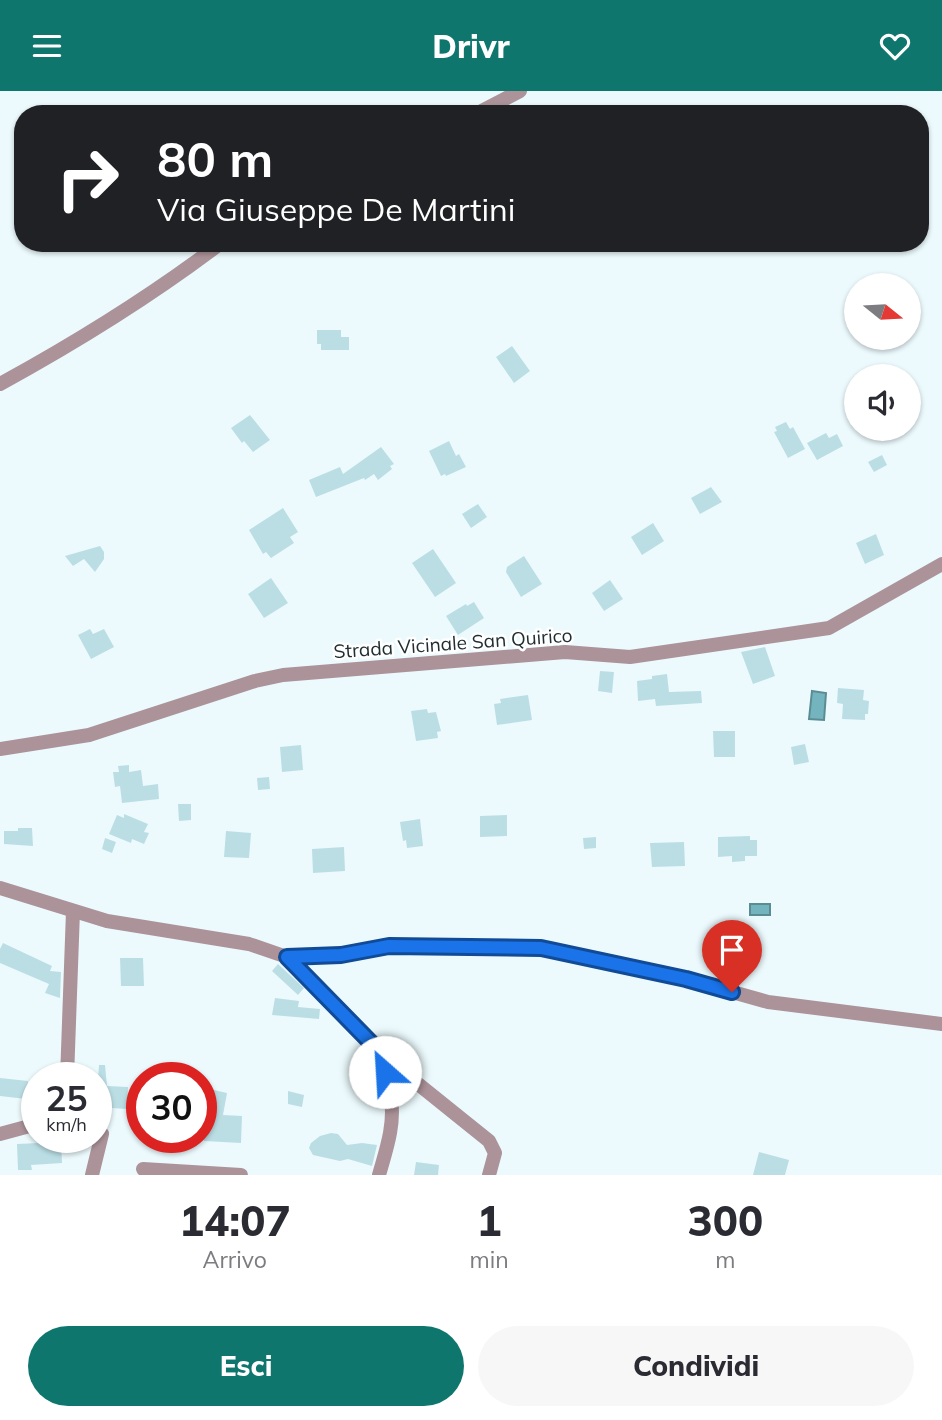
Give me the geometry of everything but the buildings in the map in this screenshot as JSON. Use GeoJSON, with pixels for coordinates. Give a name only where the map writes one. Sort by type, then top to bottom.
{"type":"FeatureCollection","features":[{"type":"Feature","properties":{"kind":"street"},"geometry":{"type":"LineString","coordinates":[[493,105],[520,91]]}},
{"type":"Feature","properties":{"kind":"street"},"geometry":{"type":"LineString","coordinates":[[0,384],[164,287],[209,252]]}},
{"type":"Feature","properties":{"kind":"street","name":"Strada Vicinale San Quirico"},"geometry":{"type":"LineString","coordinates":[[0,749],[89,735],[256,681],[283,675],[565,652],[630,657],[830,628],[942,564]]}},
{"type":"Feature","properties":{"kind":"street"},"geometry":{"type":"LineString","coordinates":[[0,888],[107,922],[249,944],[287,957],[341,955],[389,946],[541,948],[686,979],[768,1002],[942,1024]]}},
{"type":"Feature","properties":{"kind":"street"},"geometry":{"type":"LineString","coordinates":[[68,1062],[73,911]]}},
{"type":"Feature","properties":{"kind":"street"},"geometry":{"type":"LineString","coordinates":[[287,957],[379,1051],[489,1141],[495,1153],[489,1175]]}},
{"type":"Feature","properties":{"kind":"street"},"geometry":{"type":"LineString","coordinates":[[379,1051],[389,1087],[392,1114],[390,1134],[379,1175]]}},
{"type":"Feature","properties":{"kind":"street"},"geometry":{"type":"LineString","coordinates":[[0,1135],[21,1129]]}},
{"type":"Feature","properties":{"kind":"street"},"geometry":{"type":"LineString","coordinates":[[93,1172],[98,1153]]}},
{"type":"Feature","properties":{"kind":"street"},"geometry":{"type":"LineString","coordinates":[[143,1169],[241,1175]]}},
{"type":"Feature","properties":{"kind":"water"},"geometry":{"type":"Polygon","coordinates":[[[812,691],[826,693],[824,720],[809,719],[812,691]]]}},
{"type":"Feature","properties":{"kind":"water"},"geometry":{"type":"Polygon","coordinates":[[[750,904],[770,904],[770,915],[750,915],[750,904]]]}},
{"type":"Feature","properties":{"kind":"route"},"geometry":{"type":"LineString","coordinates":[[385,1072],[379,1051],[287,957],[341,955],[389,946],[541,948],[686,979],[732,992]]}}]}
